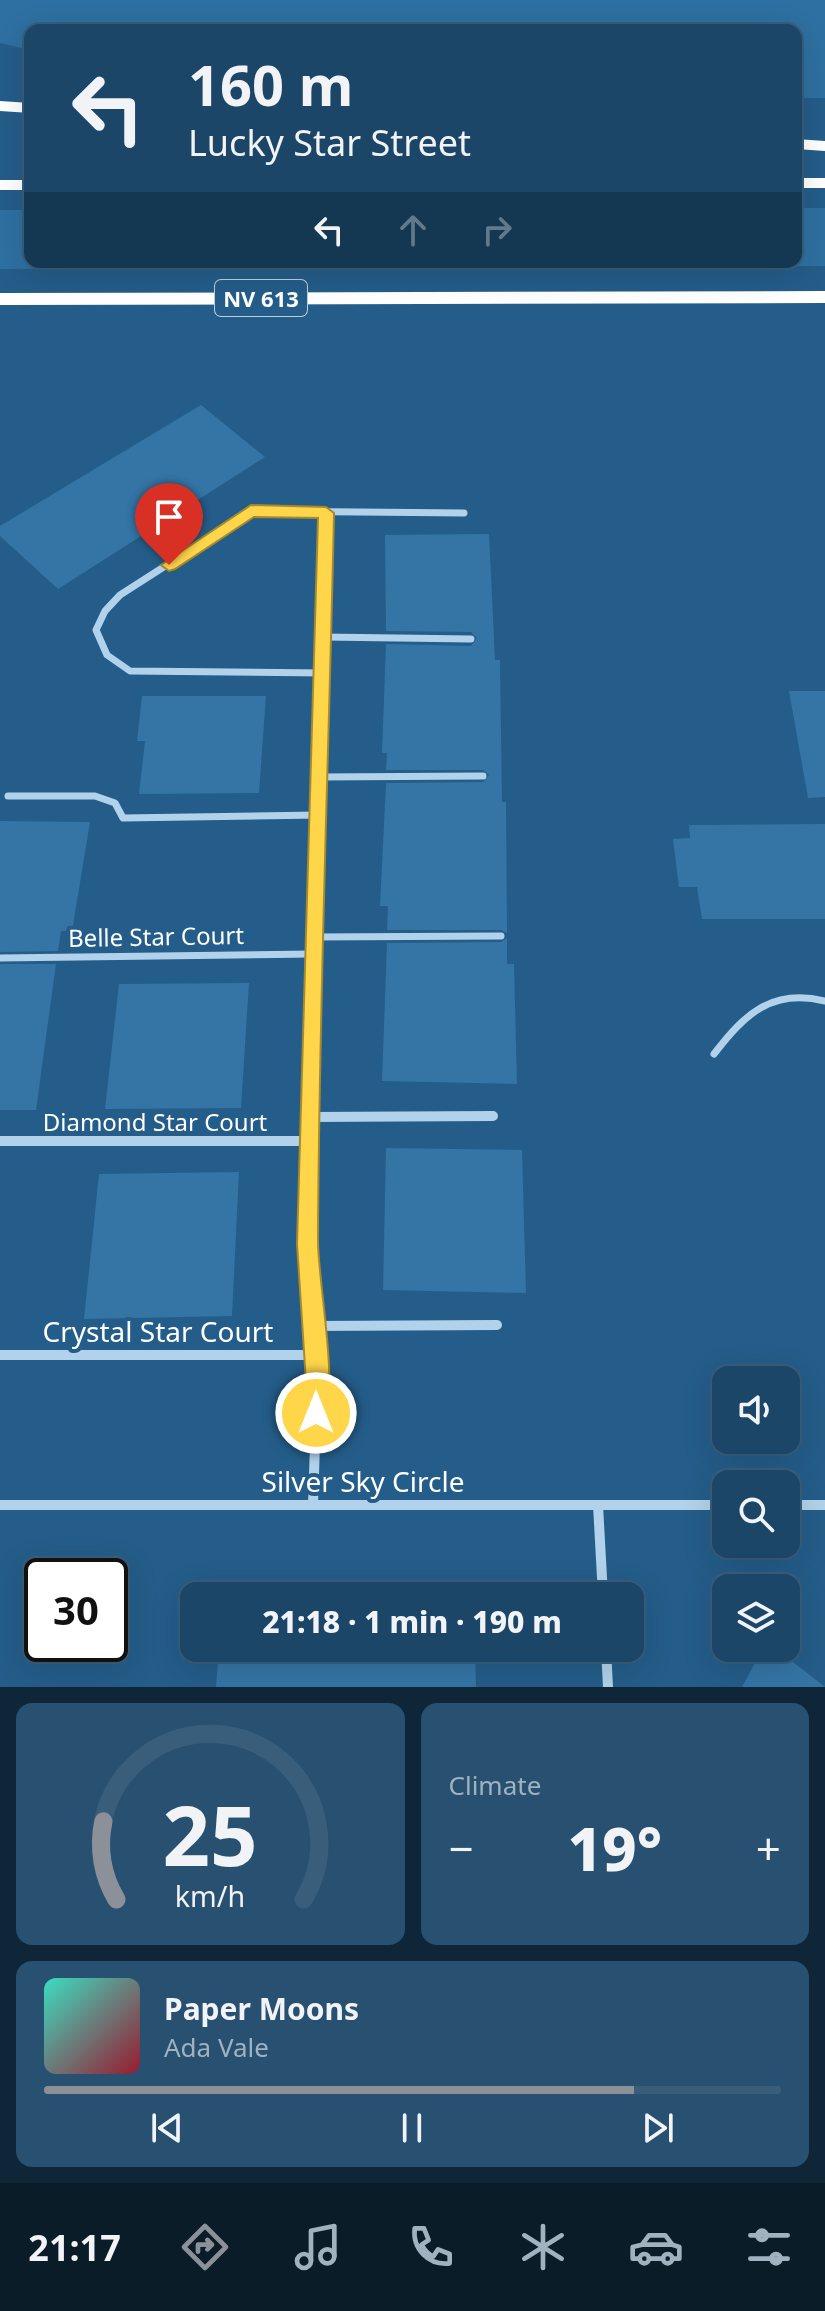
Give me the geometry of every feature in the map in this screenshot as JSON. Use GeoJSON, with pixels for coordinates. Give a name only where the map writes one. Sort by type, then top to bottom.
{"type":"FeatureCollection","features":[{"type":"Feature","properties":{"kind":"highway"},"geometry":{"type":"LineString","coordinates":[[0,106],[24,108]]}},
{"type":"Feature","properties":{"kind":"highway"},"geometry":{"type":"LineString","coordinates":[[802,144],[825,146]]}},
{"type":"Feature","properties":{"kind":"highway"},"geometry":{"type":"LineString","coordinates":[[802,183],[825,183]]}},
{"type":"Feature","properties":{"kind":"highway"},"geometry":{"type":"LineString","coordinates":[[0,185],[24,185]]}},
{"type":"Feature","properties":{"kind":"highway","name":"NV 613"},"geometry":{"type":"LineString","coordinates":[[0,299],[825,297]]}},
{"type":"Feature","properties":{"kind":"street"},"geometry":{"type":"LineString","coordinates":[[324,673],[130,671],[116,665],[106,654],[99,644],[96,630],[105,611],[120,595],[251,511],[464,513]]}},
{"type":"Feature","properties":{"kind":"street"},"geometry":{"type":"LineString","coordinates":[[313,1505],[315,1355],[307,1244],[326,513]]}},
{"type":"Feature","properties":{"kind":"street"},"geometry":{"type":"LineString","coordinates":[[323,637],[471,639]]}},
{"type":"Feature","properties":{"kind":"street"},"geometry":{"type":"LineString","coordinates":[[319,777],[483,776]]}},
{"type":"Feature","properties":{"kind":"street"},"geometry":{"type":"LineString","coordinates":[[8,796],[95,796],[115,803],[123,818],[318,815]]}},
{"type":"Feature","properties":{"kind":"street"},"geometry":{"type":"LineString","coordinates":[[314,937],[501,936]]}},
{"type":"Feature","properties":{"kind":"street","name":"Belle Star Court"},"geometry":{"type":"LineString","coordinates":[[0,958],[313,954]]}},
{"type":"Feature","properties":{"kind":"street"},"geometry":{"type":"LineString","coordinates":[[311,1117],[493,1116]]}},
{"type":"Feature","properties":{"kind":"street","name":"Diamond Star Court"},"geometry":{"type":"LineString","coordinates":[[0,1141],[311,1141]]}},
{"type":"Feature","properties":{"kind":"street"},"geometry":{"type":"LineString","coordinates":[[313,1326],[497,1325]]}},
{"type":"Feature","properties":{"kind":"street","name":"Crystal Star Court"},"geometry":{"type":"LineString","coordinates":[[0,1355],[315,1355]]}},
{"type":"Feature","properties":{"kind":"street","name":"Silver Sky Circle"},"geometry":{"type":"LineString","coordinates":[[0,1505],[712,1505]]}},
{"type":"Feature","properties":{"kind":"street"},"geometry":{"type":"LineString","coordinates":[[598,1505],[602,1582]]}},
{"type":"Feature","properties":{"kind":"street"},"geometry":{"type":"LineString","coordinates":[[800,1505],[825,1505]]}},
{"type":"Feature","properties":{"kind":"street"},"geometry":{"type":"LineString","coordinates":[[607,1662],[608,1687]]}},
{"type":"Feature","properties":{"kind":"lane"},"geometry":{"type":"LineString","coordinates":[[714,1054],[742,1019],[778,1000],[811,996],[825,1001]]}},
{"type":"Feature","properties":{"kind":"shaded area"},"geometry":{"type":"Polygon","coordinates":[[[0,0],[825,0],[825,98],[802,98],[802,24],[24,24],[24,49],[0,43],[0,0]]]}},
{"type":"Feature","properties":{"kind":"shaded area"},"geometry":{"type":"Polygon","coordinates":[[[802,208],[825,208],[825,266],[802,266],[802,208]]]}},
{"type":"Feature","properties":{"kind":"shaded area"},"geometry":{"type":"Polygon","coordinates":[[[0,210],[24,210],[24,268],[275,268],[0,269],[0,210]]]}},
{"type":"Feature","properties":{"kind":"building"},"geometry":{"type":"Polygon","coordinates":[[[201,405],[265,457],[58,589],[0,536],[0,526],[201,405]]]}},
{"type":"Feature","properties":{"kind":"building"},"geometry":{"type":"Polygon","coordinates":[[[489,534],[495,660],[500,660],[507,933],[501,930],[387,930],[388,906],[380,906],[386,783],[483,782],[489,775],[483,770],[386,770],[387,753],[382,753],[386,644],[471,646],[477,638],[471,632],[386,631],[385,535],[489,534]]]}},
{"type":"Feature","properties":{"kind":"building"},"geometry":{"type":"Polygon","coordinates":[[[789,691],[825,691],[825,797],[808,798],[789,691]]]}},
{"type":"Feature","properties":{"kind":"building"},"geometry":{"type":"Polygon","coordinates":[[[142,696],[266,696],[259,793],[139,794],[145,741],[137,741],[142,696]]]}},
{"type":"Feature","properties":{"kind":"building"},"geometry":{"type":"Polygon","coordinates":[[[0,821],[90,822],[72,931],[61,931],[58,951],[0,952],[0,821]]]}},
{"type":"Feature","properties":{"kind":"building"},"geometry":{"type":"Polygon","coordinates":[[[825,824],[825,919],[702,919],[697,887],[679,887],[673,839],[690,838],[689,825],[825,824]]]}},
{"type":"Feature","properties":{"kind":"building"},"geometry":{"type":"Polygon","coordinates":[[[507,938],[507,964],[514,964],[517,1084],[382,1081],[387,943],[501,942],[507,938]]]}},
{"type":"Feature","properties":{"kind":"building"},"geometry":{"type":"Polygon","coordinates":[[[0,964],[56,964],[36,1110],[0,1110],[0,964]]]}},
{"type":"Feature","properties":{"kind":"building"},"geometry":{"type":"Polygon","coordinates":[[[249,983],[241,1108],[105,1109],[119,984],[249,983]]]}},
{"type":"Feature","properties":{"kind":"building"},"geometry":{"type":"Polygon","coordinates":[[[386,1148],[522,1150],[526,1293],[383,1290],[386,1148]]]}},
{"type":"Feature","properties":{"kind":"building"},"geometry":{"type":"Polygon","coordinates":[[[239,1172],[232,1316],[84,1319],[99,1174],[239,1172]]]}},
{"type":"Feature","properties":{"kind":"building"},"geometry":{"type":"Polygon","coordinates":[[[218,1662],[475,1662],[476,1687],[216,1687],[218,1662]]]}},
{"type":"Feature","properties":{"kind":"building"},"geometry":{"type":"Polygon","coordinates":[[[755,1662],[793,1662],[825,1687],[742,1687],[755,1662]]]}},
{"type":"Feature","properties":{"kind":"route"},"geometry":{"type":"LineString","coordinates":[[169,565],[251,511],[326,513],[307,1244],[317,1382],[316,1413]]}}]}
